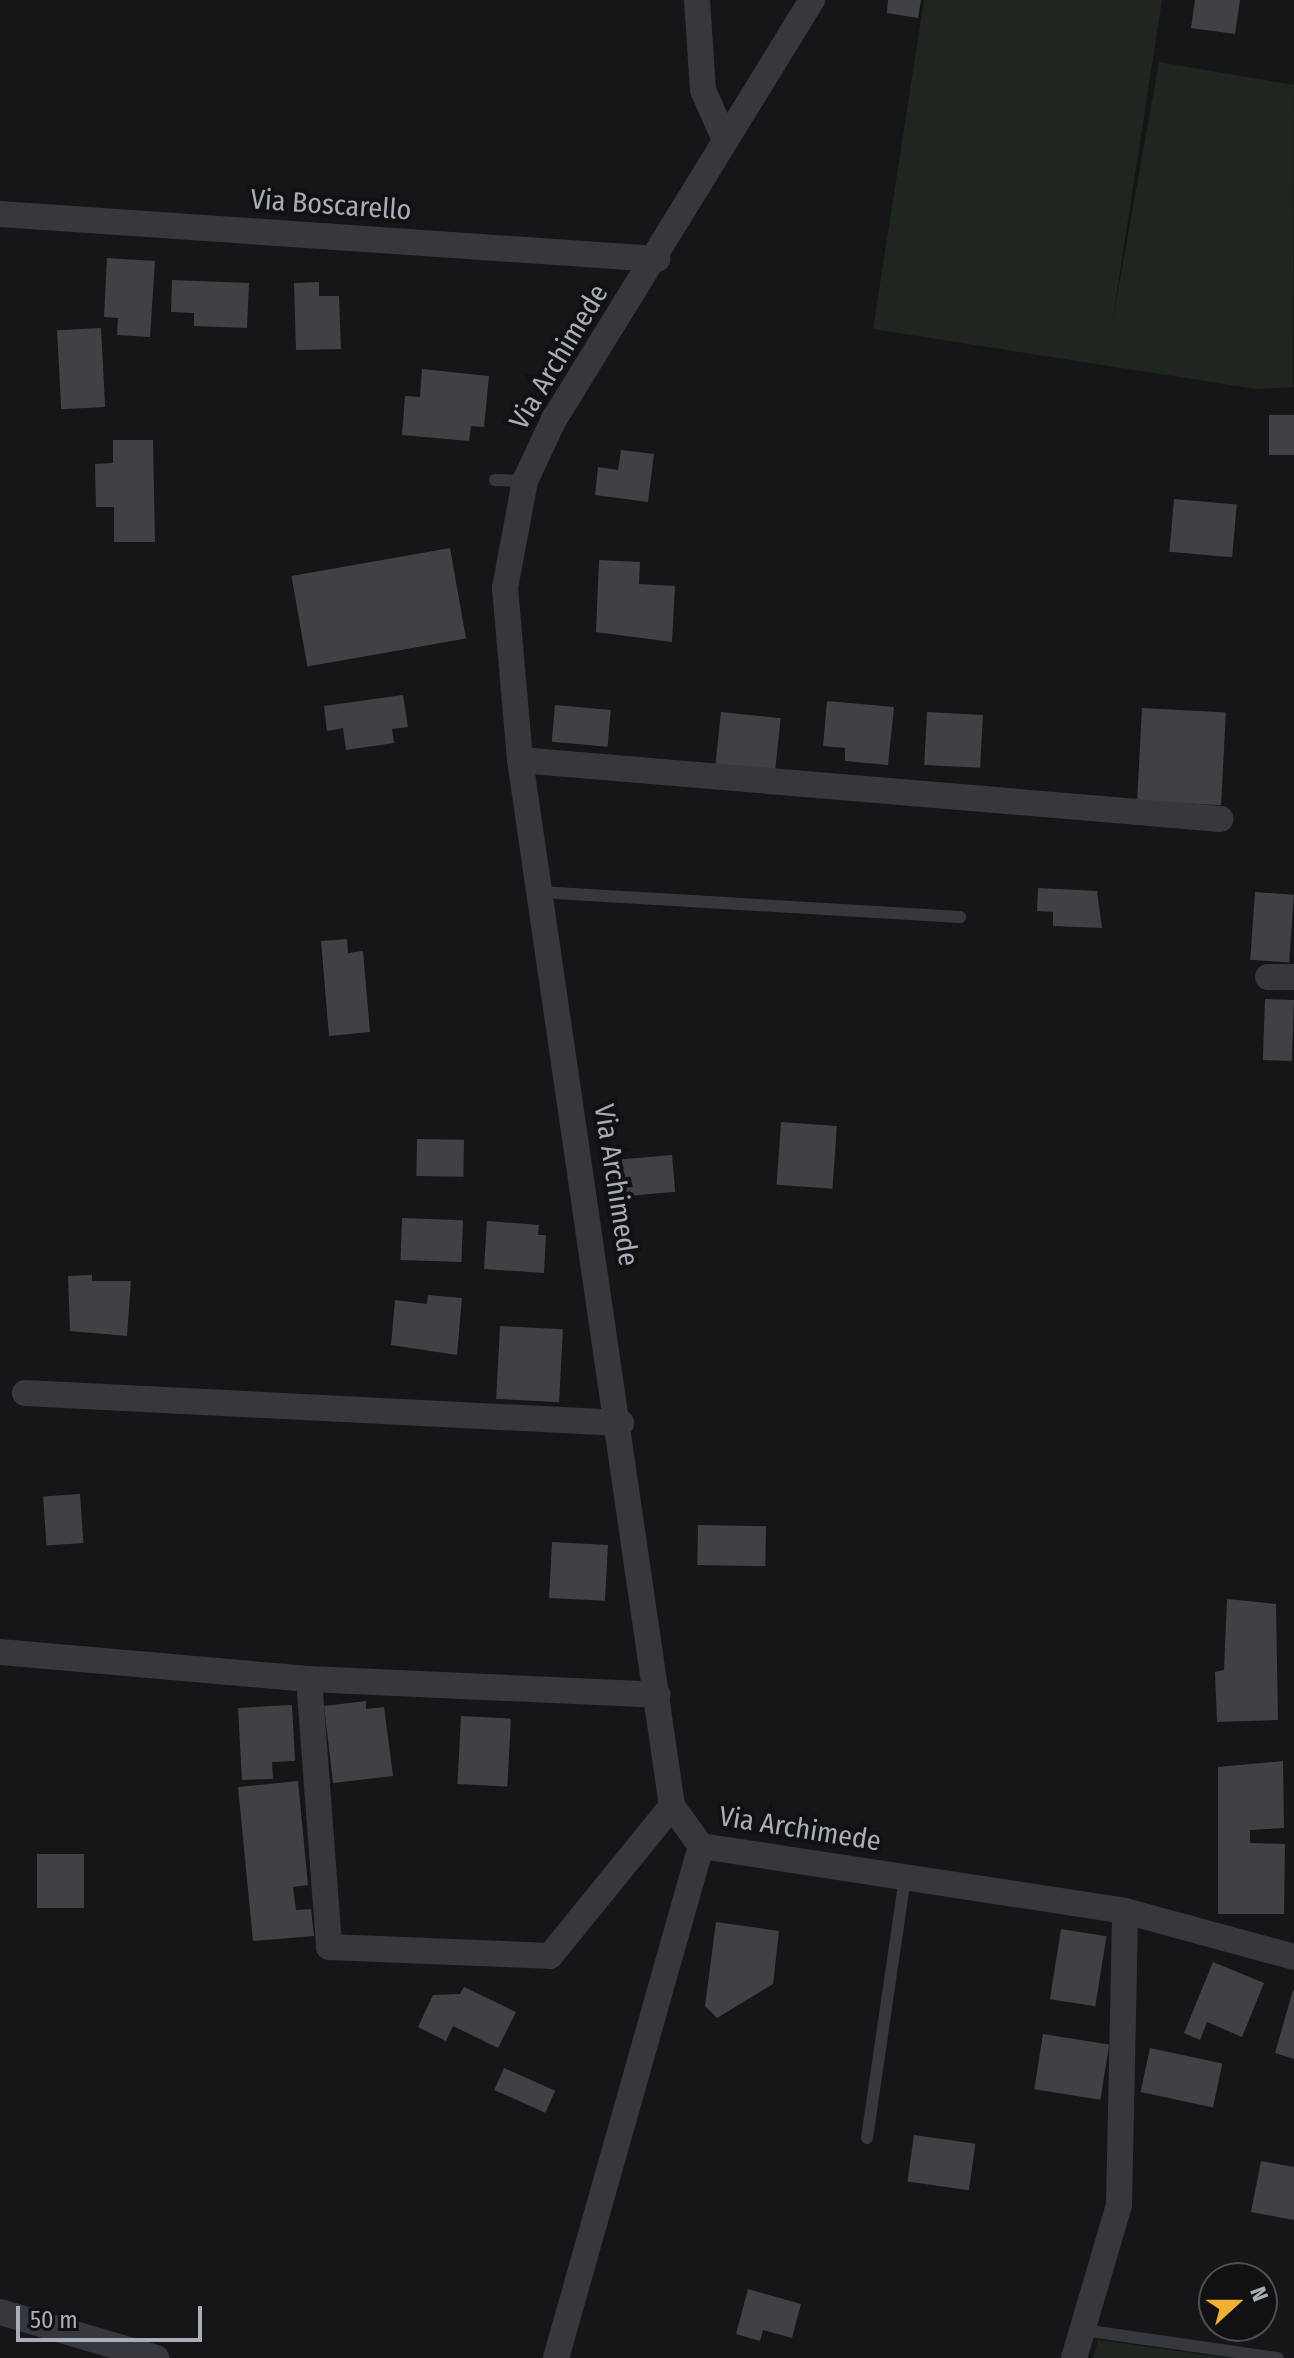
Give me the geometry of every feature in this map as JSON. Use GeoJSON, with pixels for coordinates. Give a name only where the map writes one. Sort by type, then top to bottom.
{"type":"FeatureCollection","features":[{"type":"Feature","properties":{"kind":"street"},"geometry":{"type":"LineString","coordinates":[[697,0],[703,90],[725,140]]}},
{"type":"Feature","properties":{"kind":"street","name":"Via Archimede"},"geometry":{"type":"LineString","coordinates":[[812,0],[725,140],[657,259],[555,417],[525,481],[505,588],[520,760],[621,1423],[672,1806],[701,1846],[1125,1911],[1294,1957]]}},
{"type":"Feature","properties":{"kind":"street","name":"Via Boscarello"},"geometry":{"type":"LineString","coordinates":[[0,214],[657,259]]}},
{"type":"Feature","properties":{"kind":"street"},"geometry":{"type":"LineString","coordinates":[[520,760],[1221,819]]}},
{"type":"Feature","properties":{"kind":"street"},"geometry":{"type":"LineString","coordinates":[[25,1393],[621,1423]]}},
{"type":"Feature","properties":{"kind":"street"},"geometry":{"type":"LineString","coordinates":[[0,1652],[309,1679],[658,1695]]}},
{"type":"Feature","properties":{"kind":"street"},"geometry":{"type":"LineString","coordinates":[[309,1679],[329,1947],[550,1956],[672,1806]]}},
{"type":"Feature","properties":{"kind":"street"},"geometry":{"type":"LineString","coordinates":[[556,2358],[701,1846]]}},
{"type":"Feature","properties":{"kind":"street"},"geometry":{"type":"LineString","coordinates":[[1074,2358],[1119,2205],[1125,1911]]}},
{"type":"Feature","properties":{"kind":"street"},"geometry":{"type":"LineString","coordinates":[[0,2312],[156,2358]]}},
{"type":"Feature","properties":{"kind":"lane"},"geometry":{"type":"LineString","coordinates":[[495,480],[525,481]]}},
{"type":"Feature","properties":{"kind":"lane"},"geometry":{"type":"LineString","coordinates":[[539,892],[960,917]]}},
{"type":"Feature","properties":{"kind":"lane"},"geometry":{"type":"LineString","coordinates":[[867,2138],[905,1878]]}},
{"type":"Feature","properties":{"kind":"lane"},"geometry":{"type":"LineString","coordinates":[[1083,2330],[1278,2358]]}},
{"type":"Feature","properties":{"kind":"shaded area"},"geometry":{"type":"Polygon","coordinates":[[[924,0],[1162,0],[1111,330],[1159,62],[1294,85],[1293,387],[1256,389],[873,329],[924,0]]]}},
{"type":"Feature","properties":{"kind":"shaded area"},"geometry":{"type":"Polygon","coordinates":[[[1098,2340],[1227,2358],[1093,2358],[1098,2340]]]}},
{"type":"Feature","properties":{"kind":"building"},"geometry":{"type":"Polygon","coordinates":[[[888,0],[921,0],[918,18],[887,13],[888,0]]]}},
{"type":"Feature","properties":{"kind":"building"},"geometry":{"type":"Polygon","coordinates":[[[1195,0],[1240,0],[1235,34],[1191,28],[1195,0]]]}},
{"type":"Feature","properties":{"kind":"building"},"geometry":{"type":"Polygon","coordinates":[[[107,258],[155,261],[150,337],[117,335],[118,318],[104,317],[107,258]]]}},
{"type":"Feature","properties":{"kind":"building"},"geometry":{"type":"Polygon","coordinates":[[[172,280],[249,283],[247,328],[194,326],[194,313],[171,312],[172,280]]]}},
{"type":"Feature","properties":{"kind":"building"},"geometry":{"type":"Polygon","coordinates":[[[319,282],[319,296],[339,296],[341,349],[296,350],[294,283],[319,282]]]}},
{"type":"Feature","properties":{"kind":"building"},"geometry":{"type":"Polygon","coordinates":[[[101,328],[105,407],[61,409],[57,330],[101,328]]]}},
{"type":"Feature","properties":{"kind":"building"},"geometry":{"type":"Polygon","coordinates":[[[422,369],[489,376],[484,427],[471,426],[469,441],[402,435],[405,396],[420,397],[422,369]]]}},
{"type":"Feature","properties":{"kind":"building"},"geometry":{"type":"Polygon","coordinates":[[[1269,415],[1294,415],[1294,455],[1269,455],[1269,415]]]}},
{"type":"Feature","properties":{"kind":"building"},"geometry":{"type":"Polygon","coordinates":[[[113,440],[153,440],[155,542],[114,542],[114,507],[96,507],[95,464],[113,463],[113,440]]]}},
{"type":"Feature","properties":{"kind":"building"},"geometry":{"type":"Polygon","coordinates":[[[621,450],[654,454],[648,502],[595,495],[598,467],[618,470],[621,450]]]}},
{"type":"Feature","properties":{"kind":"building"},"geometry":{"type":"Polygon","coordinates":[[[1174,499],[1237,504],[1232,557],[1169,552],[1174,499]]]}},
{"type":"Feature","properties":{"kind":"building"},"geometry":{"type":"Polygon","coordinates":[[[450,548],[466,639],[307,667],[291,576],[450,548]]]}},
{"type":"Feature","properties":{"kind":"building"},"geometry":{"type":"Polygon","coordinates":[[[599,560],[640,562],[639,584],[675,586],[672,642],[596,632],[599,560]]]}},
{"type":"Feature","properties":{"kind":"building"},"geometry":{"type":"Polygon","coordinates":[[[403,695],[408,727],[392,729],[394,743],[346,750],[343,728],[327,731],[324,706],[403,695]]]}},
{"type":"Feature","properties":{"kind":"building"},"geometry":{"type":"Polygon","coordinates":[[[827,701],[894,707],[888,765],[845,761],[845,748],[823,746],[827,701]]]}},
{"type":"Feature","properties":{"kind":"building"},"geometry":{"type":"Polygon","coordinates":[[[555,705],[611,710],[608,747],[552,742],[555,705]]]}},
{"type":"Feature","properties":{"kind":"building"},"geometry":{"type":"Polygon","coordinates":[[[1142,708],[1226,712],[1221,805],[1137,801],[1142,708]]]}},
{"type":"Feature","properties":{"kind":"building"},"geometry":{"type":"Polygon","coordinates":[[[721,712],[781,718],[775,771],[715,765],[721,712]]]}},
{"type":"Feature","properties":{"kind":"building"},"geometry":{"type":"Polygon","coordinates":[[[927,712],[983,715],[980,768],[924,765],[927,712]]]}},
{"type":"Feature","properties":{"kind":"building"},"geometry":{"type":"Polygon","coordinates":[[[1038,888],[1097,891],[1102,928],[1053,926],[1053,912],[1037,911],[1038,888]]]}},
{"type":"Feature","properties":{"kind":"building"},"geometry":{"type":"Polygon","coordinates":[[[1255,892],[1294,895],[1289,963],[1250,960],[1255,892]]]}},
{"type":"Feature","properties":{"kind":"building"},"geometry":{"type":"Polygon","coordinates":[[[347,939],[348,953],[363,951],[370,1032],[329,1036],[321,941],[347,939]]]}},
{"type":"Feature","properties":{"kind":"building"},"geometry":{"type":"Polygon","coordinates":[[[1265,999],[1294,1000],[1292,1061],[1263,1060],[1265,999]]]}},
{"type":"Feature","properties":{"kind":"building"},"geometry":{"type":"Polygon","coordinates":[[[781,1122],[837,1126],[832,1189],[777,1185],[781,1122]]]}},
{"type":"Feature","properties":{"kind":"building"},"geometry":{"type":"Polygon","coordinates":[[[417,1139],[464,1140],[463,1177],[416,1176],[417,1139]]]}},
{"type":"Feature","properties":{"kind":"building"},"geometry":{"type":"Polygon","coordinates":[[[672,1155],[675,1192],[611,1197],[608,1161],[672,1155]]]}},
{"type":"Feature","properties":{"kind":"building"},"geometry":{"type":"Polygon","coordinates":[[[402,1218],[463,1220],[461,1262],[401,1260],[402,1218]]]}},
{"type":"Feature","properties":{"kind":"building"},"geometry":{"type":"Polygon","coordinates":[[[487,1221],[539,1225],[538,1235],[546,1235],[544,1273],[484,1269],[487,1221]]]}},
{"type":"Feature","properties":{"kind":"building"},"geometry":{"type":"Polygon","coordinates":[[[92,1275],[92,1281],[131,1281],[127,1336],[70,1331],[68,1276],[92,1275]]]}},
{"type":"Feature","properties":{"kind":"building"},"geometry":{"type":"Polygon","coordinates":[[[428,1295],[462,1298],[457,1355],[391,1345],[395,1300],[427,1304],[428,1295]]]}},
{"type":"Feature","properties":{"kind":"building"},"geometry":{"type":"Polygon","coordinates":[[[500,1326],[563,1329],[559,1402],[496,1399],[500,1326]]]}},
{"type":"Feature","properties":{"kind":"building"},"geometry":{"type":"Polygon","coordinates":[[[80,1494],[83,1543],[47,1545],[43,1497],[80,1494]]]}},
{"type":"Feature","properties":{"kind":"building"},"geometry":{"type":"Polygon","coordinates":[[[698,1525],[766,1526],[765,1566],[697,1565],[698,1525]]]}},
{"type":"Feature","properties":{"kind":"building"},"geometry":{"type":"Polygon","coordinates":[[[552,1542],[608,1545],[605,1601],[549,1598],[552,1542]]]}},
{"type":"Feature","properties":{"kind":"building"},"geometry":{"type":"Polygon","coordinates":[[[1227,1599],[1276,1604],[1278,1720],[1217,1722],[1215,1672],[1224,1670],[1227,1599]]]}},
{"type":"Feature","properties":{"kind":"building"},"geometry":{"type":"Polygon","coordinates":[[[366,1701],[366,1709],[384,1707],[393,1776],[333,1783],[324,1706],[366,1701]]]}},
{"type":"Feature","properties":{"kind":"building"},"geometry":{"type":"Polygon","coordinates":[[[292,1705],[295,1761],[272,1762],[273,1779],[242,1780],[238,1708],[292,1705]]]}},
{"type":"Feature","properties":{"kind":"building"},"geometry":{"type":"Polygon","coordinates":[[[461,1716],[511,1719],[507,1787],[457,1784],[461,1716]]]}},
{"type":"Feature","properties":{"kind":"building"},"geometry":{"type":"Polygon","coordinates":[[[1283,1761],[1284,1828],[1250,1830],[1250,1843],[1285,1844],[1284,1914],[1218,1914],[1218,1767],[1283,1761]]]}},
{"type":"Feature","properties":{"kind":"building"},"geometry":{"type":"Polygon","coordinates":[[[298,1781],[308,1885],[293,1887],[296,1910],[311,1909],[314,1936],[253,1941],[238,1787],[298,1781]]]}},
{"type":"Feature","properties":{"kind":"building"},"geometry":{"type":"Polygon","coordinates":[[[37,1854],[84,1854],[84,1908],[37,1908],[37,1854]]]}},
{"type":"Feature","properties":{"kind":"building"},"geometry":{"type":"Polygon","coordinates":[[[716,1922],[779,1931],[773,1984],[717,2018],[705,2006],[716,1922]]]}},
{"type":"Feature","properties":{"kind":"building"},"geometry":{"type":"Polygon","coordinates":[[[1061,1929],[1106,1936],[1095,2006],[1050,1999],[1061,1929]]]}},
{"type":"Feature","properties":{"kind":"building"},"geometry":{"type":"Polygon","coordinates":[[[1213,1962],[1264,1983],[1242,2037],[1207,2022],[1200,2040],[1184,2033],[1213,1962]]]}},
{"type":"Feature","properties":{"kind":"building"},"geometry":{"type":"Polygon","coordinates":[[[464,1987],[516,2012],[498,2048],[453,2026],[446,2041],[418,2027],[433,1995],[460,1994],[464,1987]]]}},
{"type":"Feature","properties":{"kind":"building"},"geometry":{"type":"Polygon","coordinates":[[[1294,1990],[1294,2059],[1275,2053],[1294,1990]]]}},
{"type":"Feature","properties":{"kind":"building"},"geometry":{"type":"Polygon","coordinates":[[[1043,2034],[1109,2044],[1100,2100],[1034,2089],[1043,2034]]]}},
{"type":"Feature","properties":{"kind":"building"},"geometry":{"type":"Polygon","coordinates":[[[1150,2048],[1222,2063],[1213,2107],[1141,2092],[1150,2048]]]}},
{"type":"Feature","properties":{"kind":"building"},"geometry":{"type":"Polygon","coordinates":[[[504,2068],[555,2091],[545,2113],[494,2090],[504,2068]]]}},
{"type":"Feature","properties":{"kind":"building"},"geometry":{"type":"Polygon","coordinates":[[[914,2135],[975,2144],[969,2190],[907,2182],[914,2135]]]}},
{"type":"Feature","properties":{"kind":"building"},"geometry":{"type":"Polygon","coordinates":[[[1261,2161],[1294,2167],[1294,2220],[1251,2212],[1261,2161]]]}},
{"type":"Feature","properties":{"kind":"building"},"geometry":{"type":"Polygon","coordinates":[[[748,2289],[801,2304],[792,2338],[763,2330],[760,2341],[736,2334],[748,2289]]]}}]}
